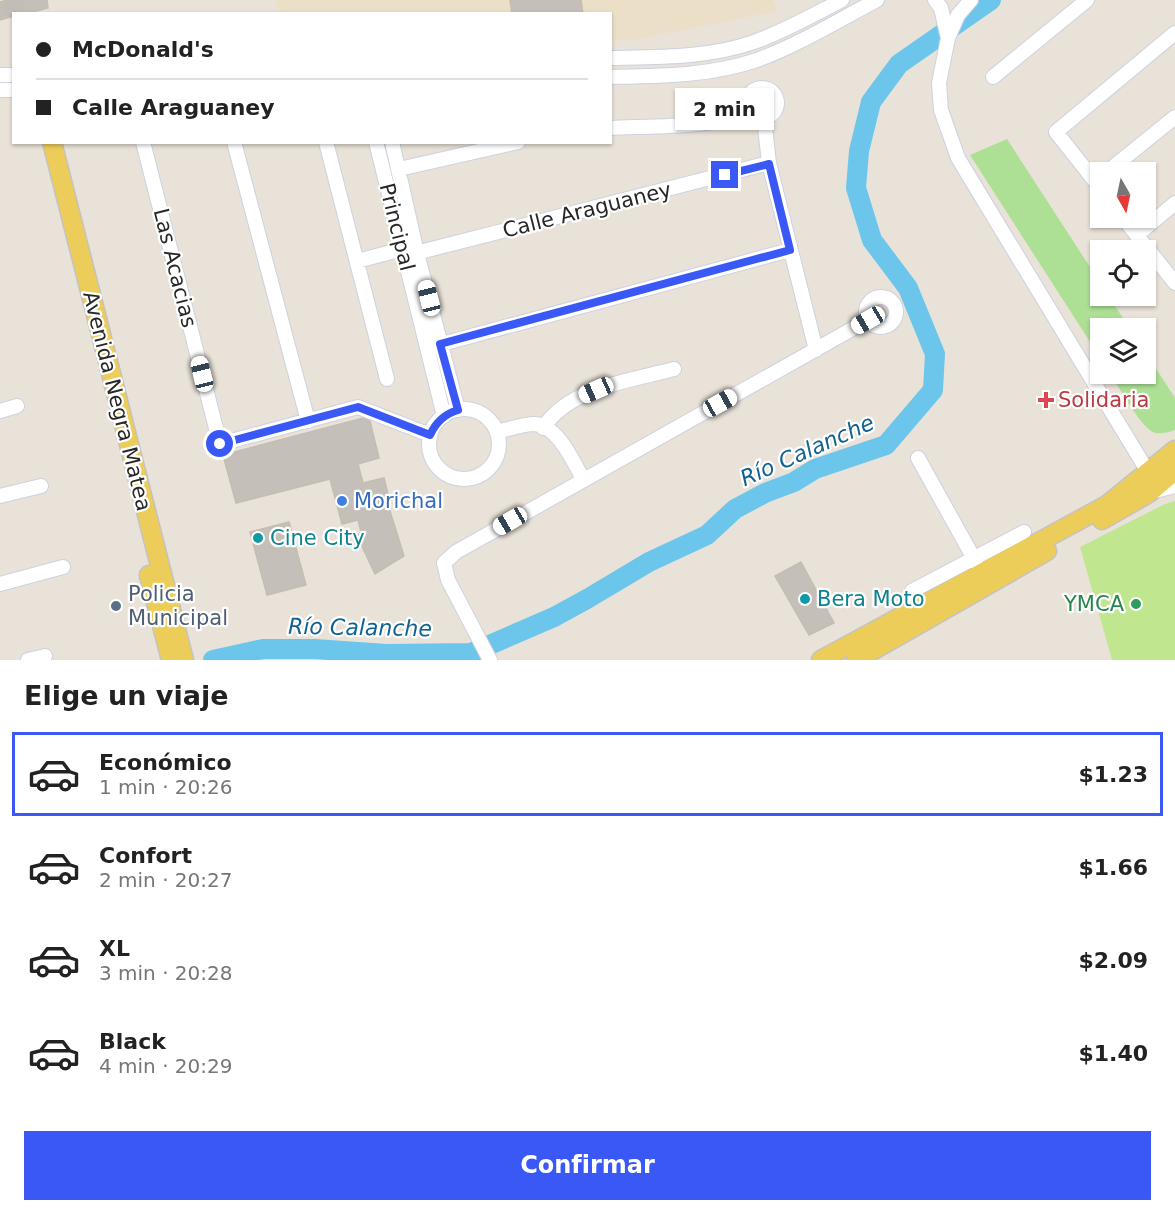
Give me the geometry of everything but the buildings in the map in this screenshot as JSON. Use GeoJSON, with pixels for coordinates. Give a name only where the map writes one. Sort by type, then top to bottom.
{"type":"FeatureCollection","features":[{"type":"Feature","properties":{"kind":"main road","name":"Avenida Negra Matea"},"geometry":{"type":"LineString","coordinates":[[43,144],[177,658]]}},
{"type":"Feature","properties":{"kind":"main road","name":"Avenida Negra Matea"},"geometry":{"type":"LineString","coordinates":[[52,144],[177,658]]}},
{"type":"Feature","properties":{"kind":"main road"},"geometry":{"type":"LineString","coordinates":[[856,660],[1149,493],[1167,478],[1175,450]]}},
{"type":"Feature","properties":{"kind":"main road"},"geometry":{"type":"LineString","coordinates":[[821,660],[919,607],[978,566],[1167,478]]}},
{"type":"Feature","properties":{"kind":"street"},"geometry":{"type":"LineString","coordinates":[[612,58],[689,55],[752,43],[788,28],[842,0]]}},
{"type":"Feature","properties":{"kind":"street"},"geometry":{"type":"LineString","coordinates":[[612,77],[693,74],[757,60],[795,43],[876,0]]}},
{"type":"Feature","properties":{"kind":"street"},"geometry":{"type":"LineString","coordinates":[[935,0],[940,8],[948,38]]}},
{"type":"Feature","properties":{"kind":"street"},"geometry":{"type":"LineString","coordinates":[[993,77],[1087,0]]}},
{"type":"Feature","properties":{"kind":"street"},"geometry":{"type":"LineString","coordinates":[[964,4],[948,38],[939,83],[941,110],[958,158],[1167,478]]}},
{"type":"Feature","properties":{"kind":"street"},"geometry":{"type":"LineString","coordinates":[[1090,172],[1056,132],[1175,33]]}},
{"type":"Feature","properties":{"kind":"street"},"geometry":{"type":"LineString","coordinates":[[757,89],[767,89],[774,94],[777,104],[773,114],[758,118],[750,112],[747,104],[750,94],[757,89]]}},
{"type":"Feature","properties":{"kind":"street"},"geometry":{"type":"LineString","coordinates":[[612,128],[717,122],[750,112]]}},
{"type":"Feature","properties":{"kind":"street"},"geometry":{"type":"LineString","coordinates":[[1119,162],[1175,117]]}},
{"type":"Feature","properties":{"kind":"street"},"geometry":{"type":"LineString","coordinates":[[764,118],[769,164],[816,350]]}},
{"type":"Feature","properties":{"kind":"street","name":"Las Acacias"},"geometry":{"type":"LineString","coordinates":[[144,144],[220,444],[358,407],[430,435]]}},
{"type":"Feature","properties":{"kind":"street"},"geometry":{"type":"LineString","coordinates":[[235,144],[308,421]]}},
{"type":"Feature","properties":{"kind":"street"},"geometry":{"type":"LineString","coordinates":[[327,144],[387,379]]}},
{"type":"Feature","properties":{"kind":"street","name":"Principal"},"geometry":{"type":"LineString","coordinates":[[377,144],[433,346],[444,416]]}},
{"type":"Feature","properties":{"kind":"street","name":"Principal"},"geometry":{"type":"LineString","coordinates":[[393,144],[399,169],[408,253]]}},
{"type":"Feature","properties":{"kind":"street"},"geometry":{"type":"LineString","coordinates":[[399,169],[509,144]]}},
{"type":"Feature","properties":{"kind":"street","name":"Calle Araguaney"},"geometry":{"type":"LineString","coordinates":[[357,261],[408,253],[769,164]]}},
{"type":"Feature","properties":{"kind":"street"},"geometry":{"type":"LineString","coordinates":[[1137,235],[1175,203]]}},
{"type":"Feature","properties":{"kind":"street"},"geometry":{"type":"LineString","coordinates":[[1131,228],[1175,283]]}},
{"type":"Feature","properties":{"kind":"street"},"geometry":{"type":"LineString","coordinates":[[433,346],[790,250]]}},
{"type":"Feature","properties":{"kind":"street"},"geometry":{"type":"LineString","coordinates":[[490,660],[448,580],[444,563],[456,552],[868,320]]}},
{"type":"Feature","properties":{"kind":"street","name":"Principal"},"geometry":{"type":"LineString","coordinates":[[433,346],[458,410]]}},
{"type":"Feature","properties":{"kind":"street"},"geometry":{"type":"LineString","coordinates":[[543,428],[562,407],[596,390],[674,369]]}},
{"type":"Feature","properties":{"kind":"street"},"geometry":{"type":"LineString","coordinates":[[0,411],[17,406]]}},
{"type":"Feature","properties":{"kind":"street"},"geometry":{"type":"LineString","coordinates":[[458,410],[470,410],[482,414],[497,432],[500,444],[498,456],[492,466],[483,474],[472,479],[448,476],[432,459],[429,447],[430,435],[435,424],[444,416],[458,410]]}},
{"type":"Feature","properties":{"kind":"street"},"geometry":{"type":"LineString","coordinates":[[497,432],[536,424],[554,434],[562,443],[583,479]]}},
{"type":"Feature","properties":{"kind":"street"},"geometry":{"type":"LineString","coordinates":[[918,458],[978,566],[1024,532]]}},
{"type":"Feature","properties":{"kind":"street"},"geometry":{"type":"LineString","coordinates":[[0,496],[41,486]]}},
{"type":"Feature","properties":{"kind":"street"},"geometry":{"type":"LineString","coordinates":[[0,584],[63,567]]}},
{"type":"Feature","properties":{"kind":"street"},"geometry":{"type":"LineString","coordinates":[[28,660],[45,656]]}},
{"type":"Feature","properties":{"kind":"shaded area"},"geometry":{"type":"Polygon","coordinates":[[[275,0],[773,0],[778,11],[633,40],[612,41],[612,12],[279,12],[275,0]]]}},
{"type":"Feature","properties":{"kind":"green space"},"geometry":{"type":"Polygon","coordinates":[[[1007,139],[1090,267],[1090,306],[1115,306],[1123,318],[1090,318],[1090,342],[970,155],[1007,139]]]}},
{"type":"Feature","properties":{"kind":"green space"},"geometry":{"type":"Polygon","coordinates":[[[1156,369],[1175,398],[1175,430],[1156,433],[1144,425],[1117,384],[1156,384],[1156,369]]]}},
{"type":"Feature","properties":{"kind":"green space","name":"YMCA"},"geometry":{"type":"Polygon","coordinates":[[[1175,501],[1175,660],[1112,660],[1080,547],[1175,501]]]}},
{"type":"Feature","properties":{"kind":"waterway","name":"Río Calanche"},"geometry":{"type":"LineString","coordinates":[[213,660],[263,649],[315,649],[386,654],[471,653],[554,617],[649,562],[707,535],[735,509],[765,493],[794,482],[815,469],[886,445],[933,390],[935,354],[908,288],[872,240],[856,188],[859,151],[871,102],[899,64],[991,0]]}},
{"type":"Feature","properties":{"kind":"tunnel"},"geometry":{"type":"LineString","coordinates":[[12,0],[15,12]]}},
{"type":"Feature","properties":{"kind":"place","name":"Solidaria"},"geometry":{"type":"Point","coordinates":[1046,400]}},
{"type":"Feature","properties":{"kind":"place","name":"Morichal"},"geometry":{"type":"Point","coordinates":[342,501]}},
{"type":"Feature","properties":{"kind":"place","name":"Cine City"},"geometry":{"type":"Point","coordinates":[258,538]}},
{"type":"Feature","properties":{"kind":"place","name":"Bera Moto"},"geometry":{"type":"Point","coordinates":[805,599]}},
{"type":"Feature","properties":{"kind":"place","name":"YMCA"},"geometry":{"type":"Point","coordinates":[1136,604]}},
{"type":"Feature","properties":{"kind":"place","name":"Policia Municipal"},"geometry":{"type":"Point","coordinates":[116,606]}},
{"type":"Feature","properties":{"kind":"route"},"geometry":{"type":"LineString","coordinates":[[220,444],[358,407],[430,435],[435,424],[450,412],[458,410],[440,344],[790,250],[769,164],[725,175]]}}]}
